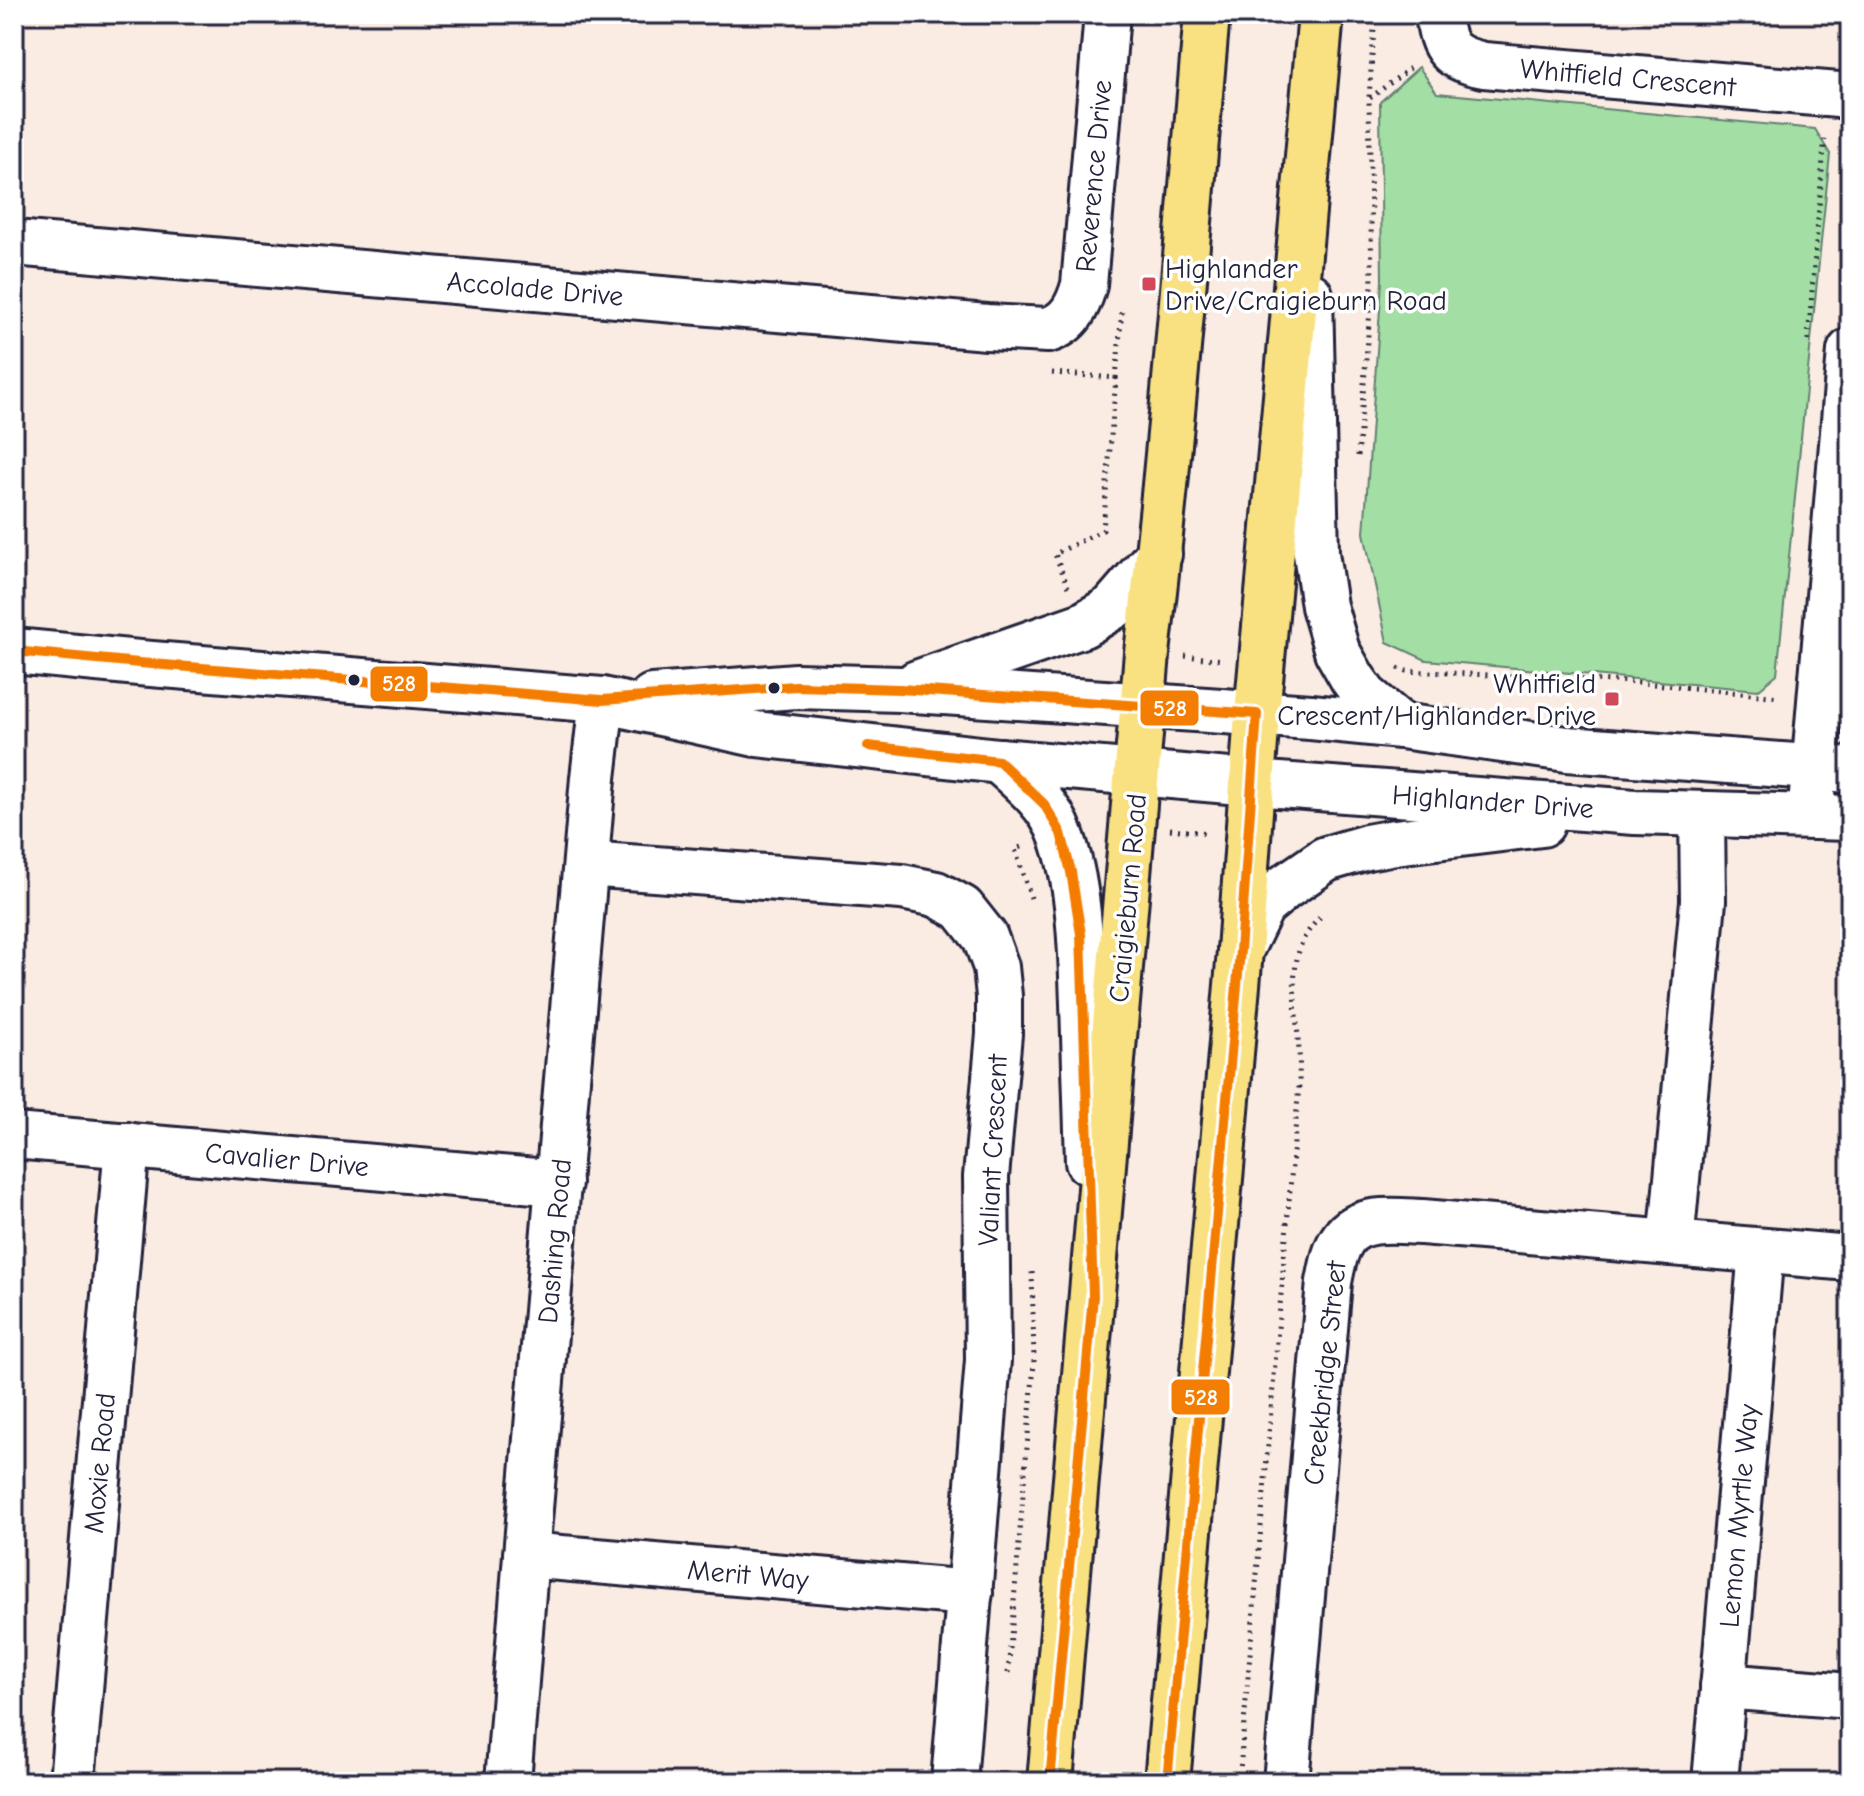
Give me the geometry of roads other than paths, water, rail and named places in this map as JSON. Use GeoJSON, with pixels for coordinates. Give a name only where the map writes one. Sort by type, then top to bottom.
{"type":"FeatureCollection","features":[{"type":"Feature","properties":{"kind":"main road","name":"Craigieburn Road"},"geometry":{"type":"LineString","coordinates":[[1050,1782],[1147,653],[1159,554],[1207,14]]}},
{"type":"Feature","properties":{"kind":"main road"},"geometry":{"type":"LineString","coordinates":[[1167,1782],[1240,951],[1261,662],[1321,14]]}},
{"type":"Feature","properties":{"kind":"street","name":"Reverence Drive"},"geometry":{"type":"LineString","coordinates":[[1047,329],[1068,319],[1076,309],[1084,285],[1107,14]]}},
{"type":"Feature","properties":{"kind":"street","name":"Whitfield Crescent"},"geometry":{"type":"LineString","coordinates":[[1441,28],[1452,54],[1484,65],[1850,96]]}},
{"type":"Feature","properties":{"kind":"street"},"geometry":{"type":"LineString","coordinates":[[1307,165],[1316,553],[1324,606],[1337,651],[1353,679],[1365,696],[1401,726]]}},
{"type":"Feature","properties":{"kind":"street","name":"Accolade Drive"},"geometry":{"type":"LineString","coordinates":[[14,243],[1047,329]]}},
{"type":"Feature","properties":{"kind":"street"},"geometry":{"type":"LineString","coordinates":[[1831,818],[1832,768],[1821,701],[1850,351]]}},
{"type":"Feature","properties":{"kind":"street"},"geometry":{"type":"LineString","coordinates":[[900,689],[1083,625],[1113,607],[1159,554]]}},
{"type":"Feature","properties":{"kind":"street"},"geometry":{"type":"LineString","coordinates":[[14,651],[602,700]]}},
{"type":"Feature","properties":{"kind":"street","name":"Highlander Drive"},"geometry":{"type":"LineString","coordinates":[[602,700],[796,686],[900,689],[1401,726],[1567,749],[1832,768]]}},
{"type":"Feature","properties":{"kind":"street","name":"Highlander Drive"},"geometry":{"type":"LineString","coordinates":[[602,700],[756,734],[999,761],[1635,812],[1831,818]]}},
{"type":"Feature","properties":{"kind":"street","name":"Dashing Road"},"geometry":{"type":"LineString","coordinates":[[508,1782],[602,700]]}},
{"type":"Feature","properties":{"kind":"street"},"geometry":{"type":"LineString","coordinates":[[999,761],[1044,804],[1061,833],[1071,872],[1081,934],[1093,1296]]}},
{"type":"Feature","properties":{"kind":"street"},"geometry":{"type":"LineString","coordinates":[[1240,951],[1262,906],[1326,859],[1395,842],[1635,812]]}},
{"type":"Feature","properties":{"kind":"street"},"geometry":{"type":"LineString","coordinates":[[1671,1243],[1703,901],[1702,814]]}},
{"type":"Feature","properties":{"kind":"street","name":"Valiant Crescent"},"geometry":{"type":"LineString","coordinates":[[586,864],[902,887],[936,894],[962,908],[985,937],[996,967],[999,996],[999,1034],[986,1177],[988,1360],[954,1782]]}},
{"type":"Feature","properties":{"kind":"street","name":"Cavalier Drive"},"geometry":{"type":"LineString","coordinates":[[14,1136],[559,1183]]}},
{"type":"Feature","properties":{"kind":"street","name":"Moxie Road"},"geometry":{"type":"LineString","coordinates":[[72,1782],[127,1145]]}},
{"type":"Feature","properties":{"kind":"street","name":"Creekbridge Street"},"geometry":{"type":"LineString","coordinates":[[1286,1782],[1329,1282],[1344,1236],[1354,1228],[1389,1221],[1850,1258]]}},
{"type":"Feature","properties":{"kind":"street","name":"Lemon Myrtle Way"},"geometry":{"type":"LineString","coordinates":[[1715,1782],[1761,1251]]}},
{"type":"Feature","properties":{"kind":"street","name":"Merit Way"},"geometry":{"type":"LineString","coordinates":[[526,1555],[970,1593]]}},
{"type":"Feature","properties":{"kind":"street"},"geometry":{"type":"LineString","coordinates":[[1723,1686],[1850,1696]]}},
{"type":"Feature","properties":{"kind":"place","name":"Highlander Drive/Craigieburn Road"},"geometry":{"type":"Point","coordinates":[1149,284]}},
{"type":"Feature","properties":{"kind":"place","name":"Whitfield Crescent/Highlander Drive"},"geometry":{"type":"Point","coordinates":[1612,699]}}]}
